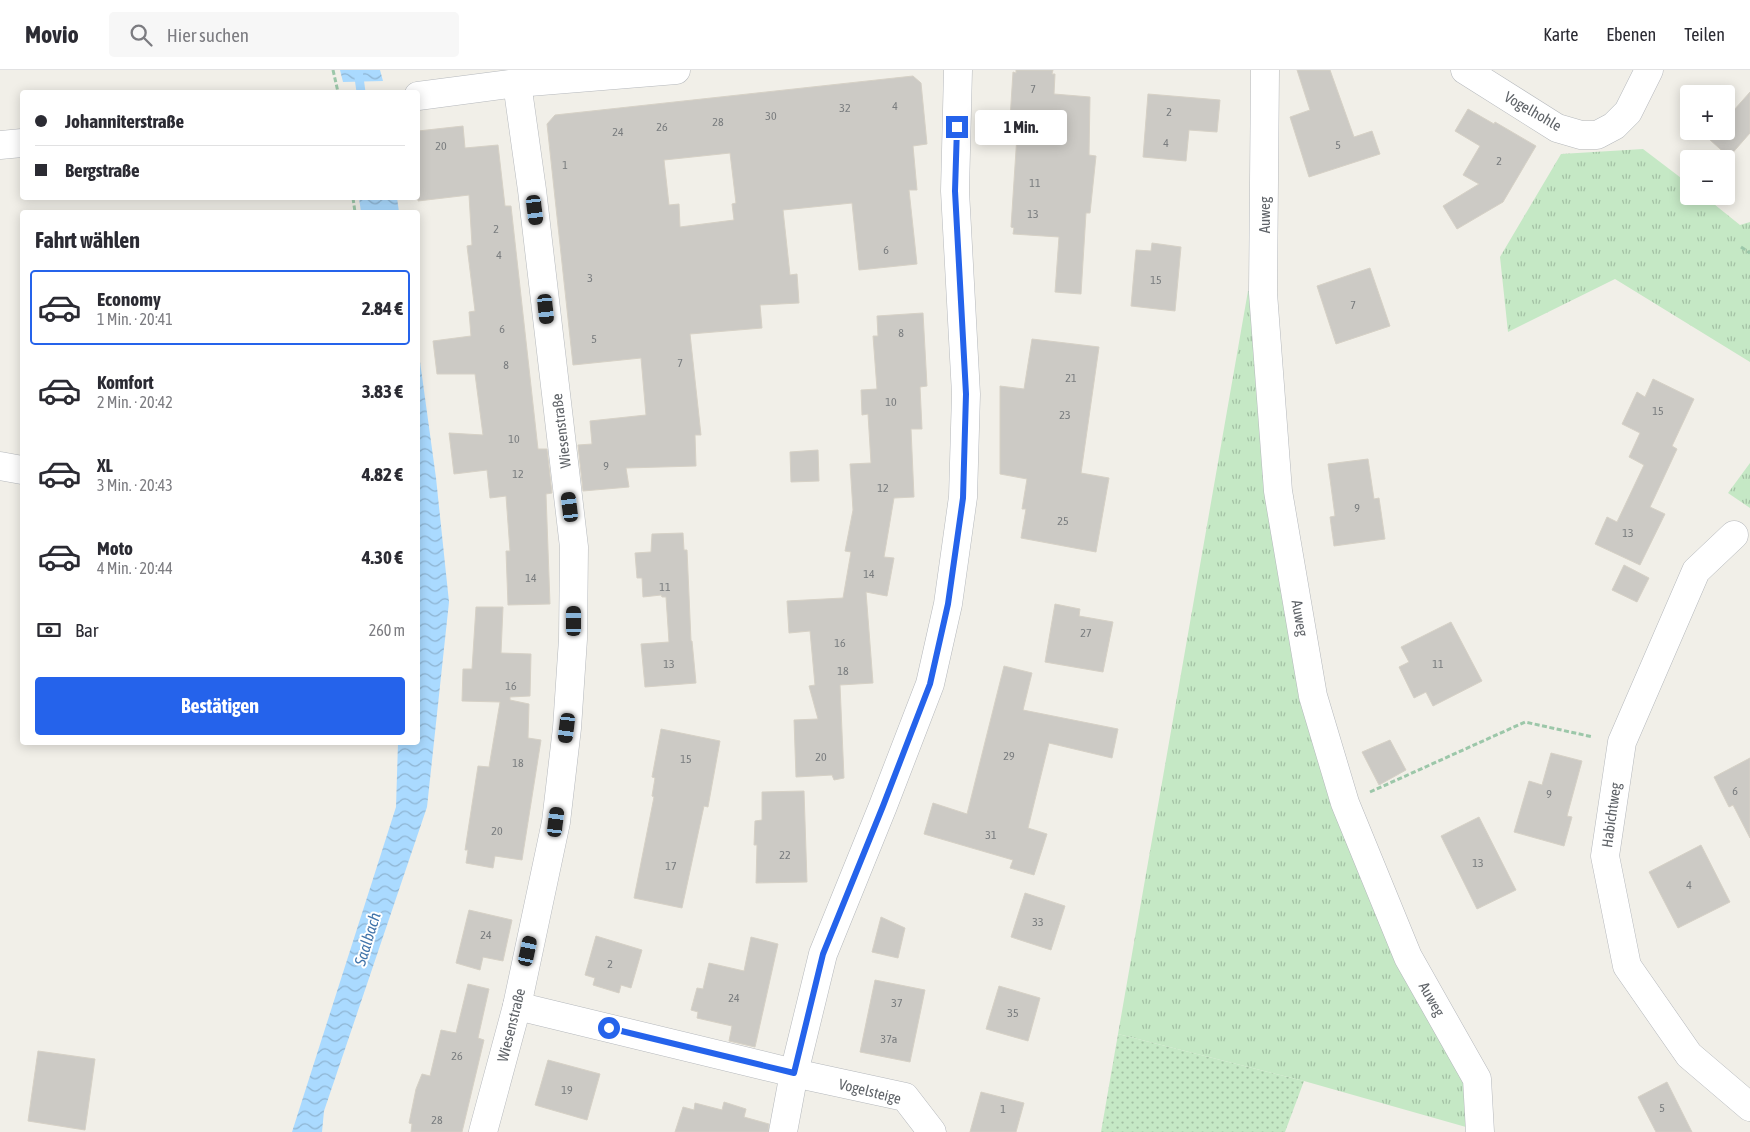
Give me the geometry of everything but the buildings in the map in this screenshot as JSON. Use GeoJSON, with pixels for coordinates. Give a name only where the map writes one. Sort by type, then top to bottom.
{"type":"FeatureCollection","features":[{"type":"Feature","properties":{"kind":"street"},"geometry":{"type":"LineString","coordinates":[[420,96],[517,83],[676,70]]}},
{"type":"Feature","properties":{"kind":"street"},"geometry":{"type":"LineString","coordinates":[[783,1132],[794,1073],[823,954],[930,684],[948,604],[963,498],[966,394],[955,191],[958,70]]}},
{"type":"Feature","properties":{"kind":"street","name":"Auweg"},"geometry":{"type":"LineString","coordinates":[[1265,70],[1263,292],[1278,492],[1313,696],[1345,803],[1408,958],[1477,1079],[1480,1132]]}},
{"type":"Feature","properties":{"kind":"street","name":"Vogelhohle"},"geometry":{"type":"LineString","coordinates":[[1465,70],[1557,128],[1581,135],[1597,135],[1614,126],[1628,112],[1649,70]]}},
{"type":"Feature","properties":{"kind":"street","name":"Wiesenstraße"},"geometry":{"type":"LineString","coordinates":[[483,1132],[517,1006],[556,822],[567,728],[573,649],[574,547],[532,190],[517,83]]}},
{"type":"Feature","properties":{"kind":"street"},"geometry":{"type":"LineString","coordinates":[[0,145],[20,142]]}},
{"type":"Feature","properties":{"kind":"street"},"geometry":{"type":"LineString","coordinates":[[0,466],[20,470]]}},
{"type":"Feature","properties":{"kind":"street","name":"Habichtweg"},"geometry":{"type":"LineString","coordinates":[[1734,535],[1696,571],[1622,742],[1605,856],[1628,966],[1689,1055],[1750,1107]]}},
{"type":"Feature","properties":{"kind":"street","name":"Vogelsteige"},"geometry":{"type":"LineString","coordinates":[[517,1006],[794,1073],[905,1097],[932,1132]]}},
{"type":"Feature","properties":{"kind":"path"},"geometry":{"type":"LineString","coordinates":[[334,70],[338,90]]}},
{"type":"Feature","properties":{"kind":"path"},"geometry":{"type":"LineString","coordinates":[[1741,246],[1750,253]]}},
{"type":"Feature","properties":{"kind":"path"},"geometry":{"type":"LineString","coordinates":[[1345,803],[1524,722],[1622,742]]}},
{"type":"Feature","properties":{"kind":"green space"},"geometry":{"type":"Polygon","coordinates":[[[1643,149],[1680,177],[1680,205],[1715,205],[1740,225],[1750,222],[1750,362],[1615,279],[1508,332],[1500,257],[1561,154],[1643,149]]]}},
{"type":"Feature","properties":{"kind":"green space"},"geometry":{"type":"Polygon","coordinates":[[[1248,291],[1263,293],[1278,491],[1345,803],[1477,1079],[1480,1131],[1304,1081],[1118,1034],[1248,291]]]}},
{"type":"Feature","properties":{"kind":"green space"},"geometry":{"type":"Polygon","coordinates":[[[1750,463],[1750,508],[1728,493],[1750,463]]]}},
{"type":"Feature","properties":{"kind":"green space"},"geometry":{"type":"Polygon","coordinates":[[[1118,1034],[1304,1081],[1285,1132],[1101,1132],[1118,1034]]]}},
{"type":"Feature","properties":{"kind":"water"},"geometry":{"type":"Polygon","coordinates":[[[340,70],[380,70],[383,81],[343,82],[340,70]]]}},
{"type":"Feature","properties":{"kind":"water"},"geometry":{"type":"Polygon","coordinates":[[[359,200],[397,200],[399,210],[361,210],[359,200]]]}},
{"type":"Feature","properties":{"kind":"water"},"geometry":{"type":"Polygon","coordinates":[[[420,362],[436,478],[449,602],[427,807],[324,1111],[322,1132],[292,1132],[396,807],[398,745],[420,745],[420,362]]]}},
{"type":"Feature","properties":{"kind":"waterway","name":"Saalbach"},"geometry":{"type":"LineString","coordinates":[[358,70],[361,90]]}},
{"type":"Feature","properties":{"kind":"route"},"geometry":{"type":"LineString","coordinates":[[609,1028],[794,1073],[823,954],[930,684],[948,604],[963,498],[966,394],[955,191],[957,127]]}}]}
